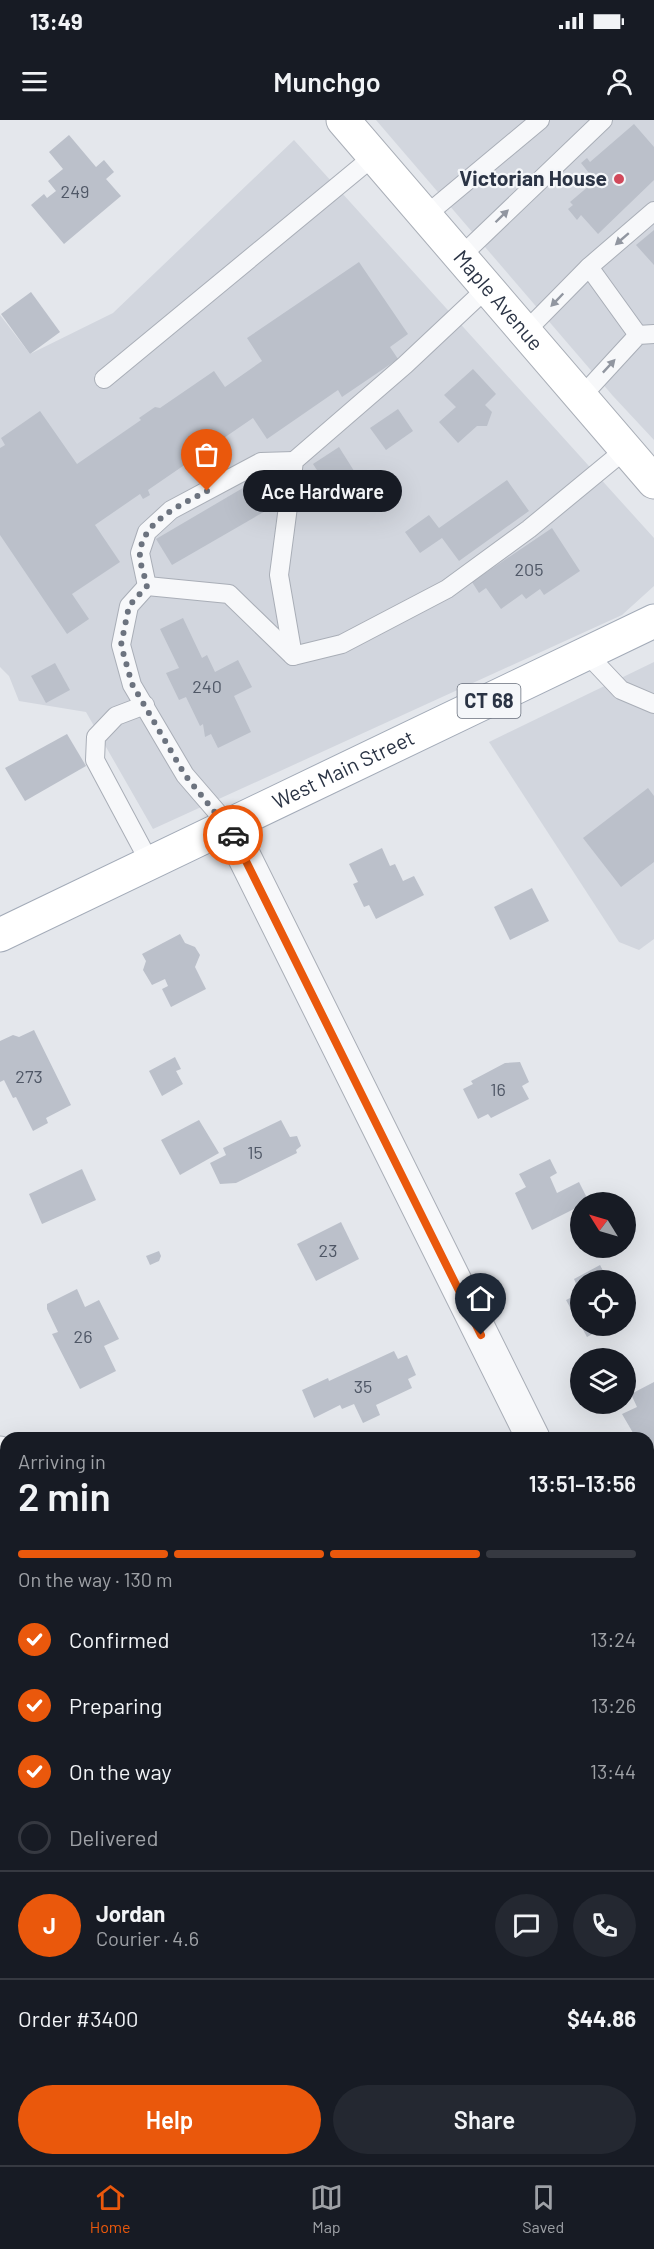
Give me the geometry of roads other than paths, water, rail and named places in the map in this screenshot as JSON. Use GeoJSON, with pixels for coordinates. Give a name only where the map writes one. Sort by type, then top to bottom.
{"type":"FeatureCollection","features":[{"type":"Feature","properties":{"kind":"main road","name":"Maple Avenue"},"geometry":{"type":"LineString","coordinates":[[342,120],[581,397],[643,461]]}},
{"type":"Feature","properties":{"kind":"main road","name":"West Main Street"},"geometry":{"type":"LineString","coordinates":[[0,934],[654,621]]}},
{"type":"Feature","properties":{"kind":"street"},"geometry":{"type":"LineString","coordinates":[[229,826],[530,1432]]}},
{"type":"Feature","properties":{"kind":"lane"},"geometry":{"type":"LineString","coordinates":[[425,216],[540,120]]}},
{"type":"Feature","properties":{"kind":"lane"},"geometry":{"type":"LineString","coordinates":[[460,256],[603,120]]}},
{"type":"Feature","properties":{"kind":"lane"},"geometry":{"type":"LineString","coordinates":[[104,379],[374,156]]}},
{"type":"Feature","properties":{"kind":"lane"},"geometry":{"type":"LineString","coordinates":[[525,332],[589,267],[654,211]]}},
{"type":"Feature","properties":{"kind":"lane"},"geometry":{"type":"LineString","coordinates":[[581,397],[646,335],[589,267]]}},
{"type":"Feature","properties":{"kind":"lane"},"geometry":{"type":"LineString","coordinates":[[147,586],[140,553],[147,532],[171,510],[261,462],[294,461],[405,365],[487,288]]}},
{"type":"Feature","properties":{"kind":"lane"},"geometry":{"type":"LineString","coordinates":[[293,656],[279,575],[294,461]]}},
{"type":"Feature","properties":{"kind":"lane"},"geometry":{"type":"LineString","coordinates":[[293,656],[342,644],[447,589],[528,529],[643,461]]}},
{"type":"Feature","properties":{"kind":"lane"},"geometry":{"type":"LineString","coordinates":[[147,586],[230,594],[293,656]]}},
{"type":"Feature","properties":{"kind":"lane"},"geometry":{"type":"LineString","coordinates":[[147,586],[129,606],[121,645],[132,684],[185,775],[229,826]]}},
{"type":"Feature","properties":{"kind":"lane"},"geometry":{"type":"LineString","coordinates":[[587,654],[621,690],[654,704]]}},
{"type":"Feature","properties":{"kind":"lane"},"geometry":{"type":"LineString","coordinates":[[145,705],[116,716],[96,737],[95,760],[150,863]]}},
{"type":"Feature","properties":{"kind":"place","name":"Victorian House"},"geometry":{"type":"Point","coordinates":[619,179]}},
{"type":"Feature","properties":{"kind":"place","name":"Ace Hardware"},"geometry":{"type":"Point","coordinates":[207,491]}}]}
